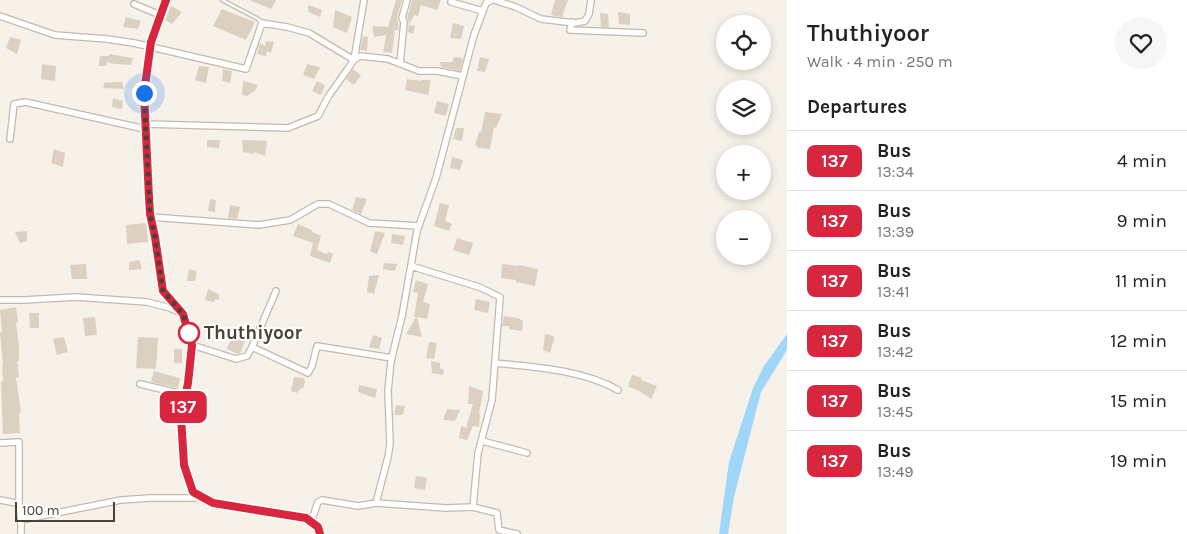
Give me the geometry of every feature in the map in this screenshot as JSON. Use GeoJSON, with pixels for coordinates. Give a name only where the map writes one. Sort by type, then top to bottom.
{"type":"FeatureCollection","features":[{"type":"Feature","properties":{"kind":"main road"},"geometry":{"type":"LineString","coordinates":[[166,0],[151,46],[144,93],[145,127],[150,217],[163,291],[183,314],[192,345],[186,395],[181,417],[184,465],[193,492],[199,496],[213,503],[306,518],[318,527],[320,534]]}},
{"type":"Feature","properties":{"kind":"street"},"geometry":{"type":"LineString","coordinates":[[354,60],[364,0]]}},
{"type":"Feature","properties":{"kind":"street"},"geometry":{"type":"LineString","coordinates":[[400,64],[404,22],[402,18],[407,0]]}},
{"type":"Feature","properties":{"kind":"street"},"geometry":{"type":"LineString","coordinates":[[376,503],[390,444],[388,391],[392,358],[419,226],[436,178],[474,35],[486,3],[496,0],[541,19],[572,22],[585,21],[589,14],[591,0]]}},
{"type":"Feature","properties":{"kind":"street"},"geometry":{"type":"LineString","coordinates":[[451,2],[463,3],[483,11]]}},
{"type":"Feature","properties":{"kind":"street"},"geometry":{"type":"LineString","coordinates":[[134,4],[160,15]]}},
{"type":"Feature","properties":{"kind":"street"},"geometry":{"type":"LineString","coordinates":[[0,16],[55,34],[107,38],[151,46],[246,69],[262,23],[309,33],[354,60]]}},
{"type":"Feature","properties":{"kind":"street"},"geometry":{"type":"LineString","coordinates":[[572,22],[570,30],[643,33]]}},
{"type":"Feature","properties":{"kind":"street"},"geometry":{"type":"LineString","coordinates":[[10,139],[14,104],[25,102],[145,127],[288,128],[318,116],[328,97],[354,60],[360,56],[388,59],[419,71],[437,71],[463,76]]}},
{"type":"Feature","properties":{"kind":"street"},"geometry":{"type":"LineString","coordinates":[[150,217],[259,225],[290,220],[318,204],[329,204],[369,223],[419,226]]}},
{"type":"Feature","properties":{"kind":"street"},"geometry":{"type":"LineString","coordinates":[[411,266],[479,287],[500,297],[492,400],[478,453],[473,507]]}},
{"type":"Feature","properties":{"kind":"street"},"geometry":{"type":"LineString","coordinates":[[192,345],[236,359],[247,356],[276,291]]}},
{"type":"Feature","properties":{"kind":"street"},"geometry":{"type":"LineString","coordinates":[[0,300],[76,297],[147,302],[170,308],[183,314]]}},
{"type":"Feature","properties":{"kind":"street"},"geometry":{"type":"LineString","coordinates":[[252,347],[308,373],[312,366],[317,346],[392,358]]}},
{"type":"Feature","properties":{"kind":"street"},"geometry":{"type":"LineString","coordinates":[[495,363],[538,368],[593,379],[607,383],[618,390]]}},
{"type":"Feature","properties":{"kind":"street"},"geometry":{"type":"LineString","coordinates":[[140,384],[186,395]]}},
{"type":"Feature","properties":{"kind":"street"},"geometry":{"type":"LineString","coordinates":[[482,441],[527,452]]}},
{"type":"Feature","properties":{"kind":"street"},"geometry":{"type":"LineString","coordinates":[[0,443],[19,442],[21,534]]}},
{"type":"Feature","properties":{"kind":"street"},"geometry":{"type":"LineString","coordinates":[[21,520],[121,500],[195,498],[199,496]]}},
{"type":"Feature","properties":{"kind":"street"},"geometry":{"type":"LineString","coordinates":[[0,500],[19,505]]}},
{"type":"Feature","properties":{"kind":"street"},"geometry":{"type":"LineString","coordinates":[[311,522],[318,502],[322,500],[358,506],[376,503],[446,508],[473,507],[497,513],[499,530],[517,534]]}},
{"type":"Feature","properties":{"kind":"lane"},"geometry":{"type":"LineString","coordinates":[[222,0],[262,23]]}},
{"type":"Feature","properties":{"kind":"water"},"geometry":{"type":"Polygon","coordinates":[[[787,334],[787,350],[761,392],[734,497],[728,534],[719,534],[729,462],[753,388],[764,366],[787,334]]]}},
{"type":"Feature","properties":{"kind":"building"},"geometry":{"type":"Polygon","coordinates":[[[249,0],[276,0],[271,9],[249,0]]]}},
{"type":"Feature","properties":{"kind":"building"},"geometry":{"type":"Polygon","coordinates":[[[396,0],[402,0],[397,17],[399,30],[395,30],[392,53],[383,52],[386,35],[374,37],[372,26],[388,27],[396,0]]]}},
{"type":"Feature","properties":{"kind":"building"},"geometry":{"type":"Polygon","coordinates":[[[412,0],[441,0],[437,10],[421,5],[418,16],[414,15],[409,25],[415,26],[413,34],[408,32],[409,22],[407,18],[412,0]]]}},
{"type":"Feature","properties":{"kind":"building"},"geometry":{"type":"Polygon","coordinates":[[[555,0],[568,0],[562,17],[551,15],[555,0]]]}},
{"type":"Feature","properties":{"kind":"building"},"geometry":{"type":"Polygon","coordinates":[[[308,5],[322,10],[320,17],[308,12],[308,5]]]}},
{"type":"Feature","properties":{"kind":"building"},"geometry":{"type":"Polygon","coordinates":[[[171,6],[182,12],[172,24],[165,20],[171,6]]]}},
{"type":"Feature","properties":{"kind":"building"},"geometry":{"type":"Polygon","coordinates":[[[222,9],[255,22],[246,40],[213,26],[222,9]]]}},
{"type":"Feature","properties":{"kind":"building"},"geometry":{"type":"Polygon","coordinates":[[[335,10],[352,17],[347,33],[333,27],[335,10]]]}},
{"type":"Feature","properties":{"kind":"building"},"geometry":{"type":"Polygon","coordinates":[[[618,12],[630,14],[630,25],[619,24],[618,12]]]}},
{"type":"Feature","properties":{"kind":"building"},"geometry":{"type":"Polygon","coordinates":[[[600,13],[608,14],[609,27],[601,27],[600,13]]]}},
{"type":"Feature","properties":{"kind":"building"},"geometry":{"type":"Polygon","coordinates":[[[126,17],[141,21],[138,29],[123,27],[126,17]]]}},
{"type":"Feature","properties":{"kind":"building"},"geometry":{"type":"Polygon","coordinates":[[[453,23],[464,26],[461,39],[450,38],[453,23]]]}},
{"type":"Feature","properties":{"kind":"building"},"geometry":{"type":"Polygon","coordinates":[[[363,36],[368,37],[367,51],[360,50],[363,36]]]}},
{"type":"Feature","properties":{"kind":"building"},"geometry":{"type":"Polygon","coordinates":[[[10,37],[21,40],[17,54],[6,48],[10,37]]]}},
{"type":"Feature","properties":{"kind":"building"},"geometry":{"type":"Polygon","coordinates":[[[266,41],[274,42],[271,53],[267,51],[266,56],[257,54],[260,43],[265,46],[266,41]]]}},
{"type":"Feature","properties":{"kind":"building"},"geometry":{"type":"Polygon","coordinates":[[[109,54],[133,58],[131,65],[107,62],[106,66],[99,66],[100,56],[109,56],[109,54]]]}},
{"type":"Feature","properties":{"kind":"building"},"geometry":{"type":"Polygon","coordinates":[[[454,57],[463,58],[460,71],[441,67],[440,62],[452,62],[454,57]]]}},
{"type":"Feature","properties":{"kind":"building"},"geometry":{"type":"Polygon","coordinates":[[[480,57],[489,59],[485,72],[477,71],[480,57]]]}},
{"type":"Feature","properties":{"kind":"building"},"geometry":{"type":"Polygon","coordinates":[[[42,64],[56,66],[55,81],[41,79],[42,64]]]}},
{"type":"Feature","properties":{"kind":"building"},"geometry":{"type":"Polygon","coordinates":[[[307,64],[320,67],[314,79],[303,75],[307,64]]]}},
{"type":"Feature","properties":{"kind":"building"},"geometry":{"type":"Polygon","coordinates":[[[199,66],[209,67],[206,83],[195,80],[199,66]]]}},
{"type":"Feature","properties":{"kind":"building"},"geometry":{"type":"Polygon","coordinates":[[[223,69],[232,71],[230,83],[222,81],[223,69]]]}},
{"type":"Feature","properties":{"kind":"building"},"geometry":{"type":"Polygon","coordinates":[[[353,69],[361,75],[354,85],[346,79],[353,69]]]}},
{"type":"Feature","properties":{"kind":"building"},"geometry":{"type":"Polygon","coordinates":[[[407,79],[431,80],[428,95],[405,90],[407,79]]]}},
{"type":"Feature","properties":{"kind":"building"},"geometry":{"type":"Polygon","coordinates":[[[243,81],[258,85],[255,91],[247,96],[242,95],[243,81]]]}},
{"type":"Feature","properties":{"kind":"building"},"geometry":{"type":"Polygon","coordinates":[[[317,81],[325,85],[321,95],[312,91],[317,81]]]}},
{"type":"Feature","properties":{"kind":"building"},"geometry":{"type":"Polygon","coordinates":[[[105,82],[122,82],[124,89],[103,88],[105,82]]]}},
{"type":"Feature","properties":{"kind":"building"},"geometry":{"type":"Polygon","coordinates":[[[113,98],[123,101],[122,109],[112,107],[113,98]]]}},
{"type":"Feature","properties":{"kind":"building"},"geometry":{"type":"Polygon","coordinates":[[[437,101],[449,104],[446,116],[434,113],[437,101]]]}},
{"type":"Feature","properties":{"kind":"building"},"geometry":{"type":"Polygon","coordinates":[[[485,112],[502,114],[496,128],[494,127],[490,149],[479,148],[475,145],[479,132],[481,132],[485,112]]]}},
{"type":"Feature","properties":{"kind":"building"},"geometry":{"type":"Polygon","coordinates":[[[456,128],[464,128],[462,141],[453,139],[456,128]]]}},
{"type":"Feature","properties":{"kind":"building"},"geometry":{"type":"Polygon","coordinates":[[[207,140],[220,140],[219,148],[207,147],[207,140]]]}},
{"type":"Feature","properties":{"kind":"building"},"geometry":{"type":"Polygon","coordinates":[[[242,140],[267,141],[265,156],[254,152],[254,154],[243,152],[242,140]]]}},
{"type":"Feature","properties":{"kind":"building"},"geometry":{"type":"Polygon","coordinates":[[[54,149],[65,153],[63,167],[51,163],[54,149]]]}},
{"type":"Feature","properties":{"kind":"building"},"geometry":{"type":"Polygon","coordinates":[[[452,157],[463,160],[460,170],[450,168],[452,157]]]}},
{"type":"Feature","properties":{"kind":"building"},"geometry":{"type":"Polygon","coordinates":[[[356,197],[367,199],[361,214],[352,210],[356,197]]]}},
{"type":"Feature","properties":{"kind":"building"},"geometry":{"type":"Polygon","coordinates":[[[210,199],[216,200],[215,212],[208,211],[210,199]]]}},
{"type":"Feature","properties":{"kind":"building"},"geometry":{"type":"Polygon","coordinates":[[[440,203],[449,205],[445,221],[452,224],[449,231],[434,226],[440,203]]]}},
{"type":"Feature","properties":{"kind":"building"},"geometry":{"type":"Polygon","coordinates":[[[230,205],[240,207],[237,219],[228,218],[230,205]]]}},
{"type":"Feature","properties":{"kind":"building"},"geometry":{"type":"Polygon","coordinates":[[[146,223],[148,242],[127,244],[126,225],[146,223]]]}},
{"type":"Feature","properties":{"kind":"building"},"geometry":{"type":"Polygon","coordinates":[[[298,224],[321,236],[317,250],[333,254],[330,263],[310,256],[313,243],[293,236],[298,224]]]}},
{"type":"Feature","properties":{"kind":"building"},"geometry":{"type":"Polygon","coordinates":[[[27,231],[27,241],[20,243],[15,232],[27,231]]]}},
{"type":"Feature","properties":{"kind":"building"},"geometry":{"type":"Polygon","coordinates":[[[375,231],[385,233],[377,254],[370,251],[375,231]]]}},
{"type":"Feature","properties":{"kind":"building"},"geometry":{"type":"Polygon","coordinates":[[[392,234],[405,236],[403,245],[391,243],[392,234]]]}},
{"type":"Feature","properties":{"kind":"building"},"geometry":{"type":"Polygon","coordinates":[[[457,238],[473,243],[469,255],[453,250],[457,238]]]}},
{"type":"Feature","properties":{"kind":"building"},"geometry":{"type":"Polygon","coordinates":[[[139,260],[142,269],[129,270],[129,262],[139,260]]]}},
{"type":"Feature","properties":{"kind":"building"},"geometry":{"type":"Polygon","coordinates":[[[384,263],[398,264],[394,271],[383,269],[384,263]]]}},
{"type":"Feature","properties":{"kind":"building"},"geometry":{"type":"Polygon","coordinates":[[[86,264],[87,279],[72,279],[70,265],[86,264]]]}},
{"type":"Feature","properties":{"kind":"building"},"geometry":{"type":"Polygon","coordinates":[[[502,264],[538,269],[535,286],[501,278],[502,264]]]}},
{"type":"Feature","properties":{"kind":"building"},"geometry":{"type":"Polygon","coordinates":[[[189,269],[197,271],[195,281],[187,281],[189,269]]]}},
{"type":"Feature","properties":{"kind":"building"},"geometry":{"type":"Polygon","coordinates":[[[379,275],[374,294],[367,292],[369,276],[379,275]]]}},
{"type":"Feature","properties":{"kind":"building"},"geometry":{"type":"Polygon","coordinates":[[[416,280],[428,284],[423,302],[430,304],[427,319],[417,317],[422,337],[406,334],[416,317],[414,317],[418,293],[413,292],[416,280]]]}},
{"type":"Feature","properties":{"kind":"building"},"geometry":{"type":"Polygon","coordinates":[[[208,289],[219,294],[219,300],[215,299],[214,302],[205,300],[208,289]]]}},
{"type":"Feature","properties":{"kind":"building"},"geometry":{"type":"Polygon","coordinates":[[[476,299],[490,302],[488,313],[474,310],[476,299]]]}},
{"type":"Feature","properties":{"kind":"building"},"geometry":{"type":"Polygon","coordinates":[[[16,307],[19,377],[16,378],[21,413],[19,413],[20,433],[3,434],[1,382],[3,381],[3,365],[0,310],[16,307]]]}},
{"type":"Feature","properties":{"kind":"building"},"geometry":{"type":"Polygon","coordinates":[[[29,313],[39,313],[39,328],[30,328],[29,313]]]}},
{"type":"Feature","properties":{"kind":"building"},"geometry":{"type":"Polygon","coordinates":[[[504,316],[518,318],[523,321],[522,331],[509,329],[509,326],[502,326],[504,316]]]}},
{"type":"Feature","properties":{"kind":"building"},"geometry":{"type":"Polygon","coordinates":[[[95,317],[97,335],[85,336],[83,318],[95,317]]]}},
{"type":"Feature","properties":{"kind":"building"},"geometry":{"type":"Polygon","coordinates":[[[545,334],[554,336],[550,353],[543,350],[545,334]]]}},
{"type":"Feature","properties":{"kind":"building"},"geometry":{"type":"Polygon","coordinates":[[[232,335],[246,339],[238,354],[227,349],[232,335]]]}},
{"type":"Feature","properties":{"kind":"building"},"geometry":{"type":"Polygon","coordinates":[[[373,335],[382,338],[379,349],[369,347],[373,335]]]}},
{"type":"Feature","properties":{"kind":"building"},"geometry":{"type":"Polygon","coordinates":[[[64,337],[68,352],[57,355],[53,339],[64,337]]]}},
{"type":"Feature","properties":{"kind":"building"},"geometry":{"type":"Polygon","coordinates":[[[138,337],[158,338],[156,369],[136,368],[138,337]]]}},
{"type":"Feature","properties":{"kind":"building"},"geometry":{"type":"Polygon","coordinates":[[[429,342],[437,343],[434,359],[426,358],[429,342]]]}},
{"type":"Feature","properties":{"kind":"building"},"geometry":{"type":"Polygon","coordinates":[[[174,349],[182,349],[182,363],[174,363],[174,349]]]}},
{"type":"Feature","properties":{"kind":"building"},"geometry":{"type":"Polygon","coordinates":[[[431,361],[440,363],[440,368],[444,370],[443,375],[432,373],[431,361]]]}},
{"type":"Feature","properties":{"kind":"building"},"geometry":{"type":"Polygon","coordinates":[[[154,371],[180,378],[178,388],[151,382],[154,371]]]}},
{"type":"Feature","properties":{"kind":"building"},"geometry":{"type":"Polygon","coordinates":[[[632,375],[657,386],[651,399],[628,386],[632,375]]]}},
{"type":"Feature","properties":{"kind":"building"},"geometry":{"type":"Polygon","coordinates":[[[294,377],[303,378],[305,381],[303,389],[301,388],[297,393],[291,391],[294,377]]]}},
{"type":"Feature","properties":{"kind":"building"},"geometry":{"type":"Polygon","coordinates":[[[359,385],[377,389],[375,398],[358,392],[359,385]]]}},
{"type":"Feature","properties":{"kind":"building"},"geometry":{"type":"Polygon","coordinates":[[[469,386],[483,391],[479,427],[473,426],[467,440],[459,438],[461,426],[466,428],[473,404],[468,404],[469,386]]]}},
{"type":"Feature","properties":{"kind":"building"},"geometry":{"type":"Polygon","coordinates":[[[396,405],[405,406],[403,415],[394,415],[396,405]]]}},
{"type":"Feature","properties":{"kind":"building"},"geometry":{"type":"Polygon","coordinates":[[[447,409],[460,410],[455,421],[443,420],[447,409]]]}},
{"type":"Feature","properties":{"kind":"building"},"geometry":{"type":"Polygon","coordinates":[[[416,476],[427,478],[425,490],[414,488],[416,476]]]}},
{"type":"Feature","properties":{"kind":"bus line","name":"137"},"geometry":{"type":"LineString","coordinates":[[166,0],[151,42],[144,93],[146,148],[150,214],[163,291],[183,314],[192,345],[188,383],[181,417],[184,465],[193,492],[213,503],[306,518],[318,527],[320,534]]}},
{"type":"Feature","properties":{"kind":"place","name":"Thuthiyoor"},"geometry":{"type":"Point","coordinates":[189,333]}},
{"type":"Feature","properties":{"kind":"route"},"geometry":{"type":"LineString","coordinates":[[144,93],[150,214],[163,291],[183,314],[189,333]]}}]}
